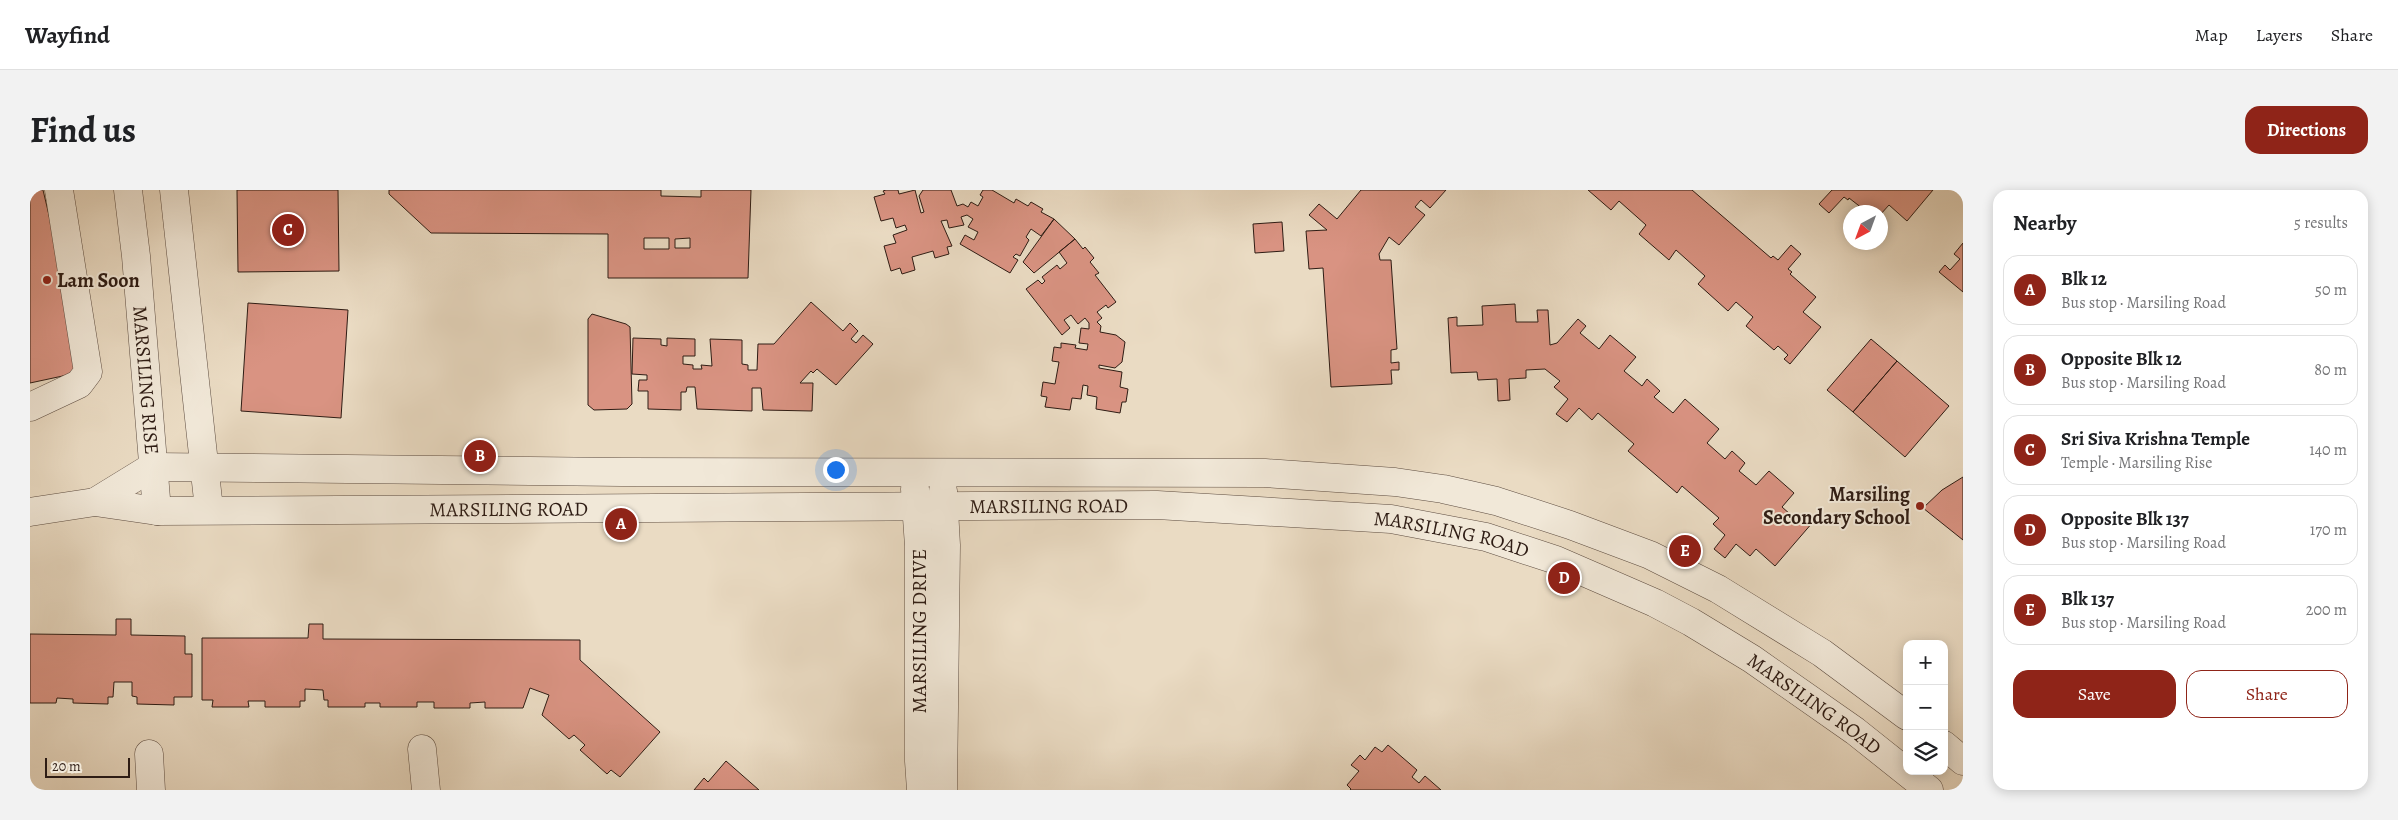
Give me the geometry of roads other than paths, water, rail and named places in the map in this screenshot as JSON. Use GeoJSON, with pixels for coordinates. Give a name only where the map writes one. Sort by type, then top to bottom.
{"type":"FeatureCollection","features":[{"type":"Feature","properties":{"kind":"street"},"geometry":{"type":"LineString","coordinates":[[30,407],[79,384],[88,372],[59,190]]}},
{"type":"Feature","properties":{"kind":"street","name":"MARSILING RISE"},"geometry":{"type":"LineString","coordinates":[[128,190],[136,256],[157,511]]}},
{"type":"Feature","properties":{"kind":"street"},"geometry":{"type":"LineString","coordinates":[[174,190],[209,509]]}},
{"type":"Feature","properties":{"kind":"street","name":"MARSILING ROAD"},"geometry":{"type":"LineString","coordinates":[[95,502],[152,467],[631,472],[1265,473],[1395,482],[1442,488],[1496,501],[1570,525],[1650,555],[1718,589],[1822,653],[1903,713]]}},
{"type":"Feature","properties":{"kind":"street","name":"MARSILING DRIVE"},"geometry":{"type":"LineString","coordinates":[[914,472],[919,546],[919,761],[921,790]]}},
{"type":"Feature","properties":{"kind":"street","name":"MARSILING DRIVE"},"geometry":{"type":"LineString","coordinates":[[942,472],[946,546],[944,790]]}},
{"type":"Feature","properties":{"kind":"street","name":"MARSILING ROAD"},"geometry":{"type":"LineString","coordinates":[[30,512],[95,502],[157,511],[209,509],[944,508],[1157,505],[1391,519],[1486,537],[1556,560],[1617,586],[1691,622],[1800,692],[1855,731],[1929,790]]}},
{"type":"Feature","properties":{"kind":"street"},"geometry":{"type":"LineString","coordinates":[[1948,748],[1963,761]]}},
{"type":"Feature","properties":{"kind":"street"},"geometry":{"type":"LineString","coordinates":[[422,749],[426,790]]}},
{"type":"Feature","properties":{"kind":"street"},"geometry":{"type":"LineString","coordinates":[[149,754],[151,790]]}},
{"type":"Feature","properties":{"kind":"place","name":"Sri Siva Krishna Temple"},"geometry":{"type":"Point","coordinates":[288,230]}},
{"type":"Feature","properties":{"kind":"place","name":"Lam Soon"},"geometry":{"type":"Point","coordinates":[47,280]}},
{"type":"Feature","properties":{"kind":"place","name":"Opposite Blk 12"},"geometry":{"type":"Point","coordinates":[480,456]}},
{"type":"Feature","properties":{"kind":"place","name":"Marsiling Secondary School"},"geometry":{"type":"Point","coordinates":[1920,506]}},
{"type":"Feature","properties":{"kind":"place","name":"Blk 12"},"geometry":{"type":"Point","coordinates":[621,524]}},
{"type":"Feature","properties":{"kind":"place","name":"Blk 137"},"geometry":{"type":"Point","coordinates":[1685,551]}},
{"type":"Feature","properties":{"kind":"place","name":"Opposite Blk 137"},"geometry":{"type":"Point","coordinates":[1564,578]}}]}
